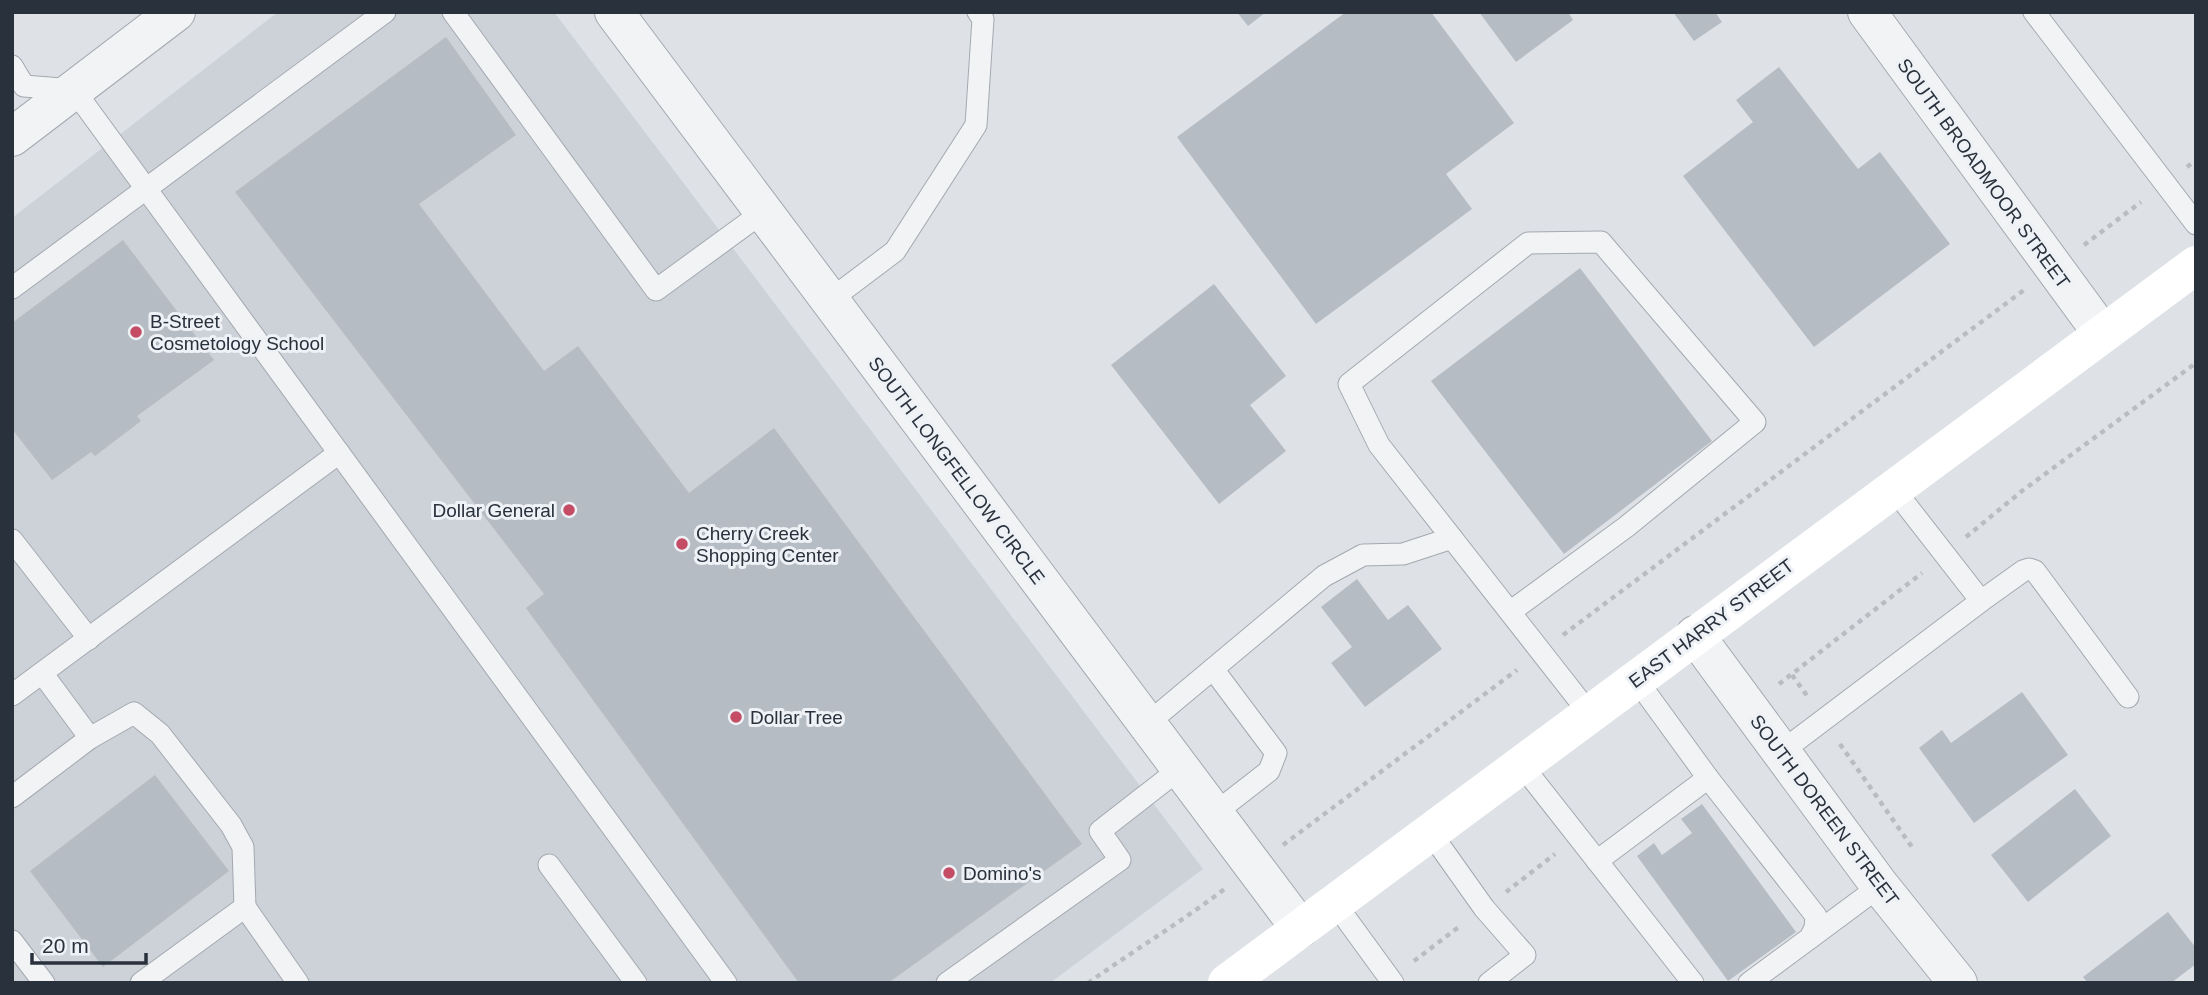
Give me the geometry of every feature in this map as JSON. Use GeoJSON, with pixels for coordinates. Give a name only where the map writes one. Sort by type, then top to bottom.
{"type":"FeatureCollection","features":[{"type":"Feature","properties":{"kind":"main road","name":"EAST HARRY STREET"},"geometry":{"type":"LineString","coordinates":[[1236,980],[1334,902],[2196,265]]}},
{"type":"Feature","properties":{"kind":"street"},"geometry":{"type":"LineString","coordinates":[[12,137],[176,12]]}},
{"type":"Feature","properties":{"kind":"street","name":"SOUTH LONGFELLOW CIRCLE"},"geometry":{"type":"LineString","coordinates":[[614,12],[1300,928]]}},
{"type":"Feature","properties":{"kind":"street","name":"SOUTH BROADMOOR STREET"},"geometry":{"type":"LineString","coordinates":[[1867,12],[2102,333]]}},
{"type":"Feature","properties":{"kind":"street","name":"SOUTH DOREEN STREET"},"geometry":{"type":"LineString","coordinates":[[1695,635],[1880,886],[1958,983]]}},
{"type":"Feature","properties":{"kind":"lane"},"geometry":{"type":"LineString","coordinates":[[12,288],[385,12]]}},
{"type":"Feature","properties":{"kind":"lane"},"geometry":{"type":"LineString","coordinates":[[453,12],[656,290],[763,212]]}},
{"type":"Feature","properties":{"kind":"lane"},"geometry":{"type":"LineString","coordinates":[[830,300],[895,251],[976,125],[983,19],[978,12]]}},
{"type":"Feature","properties":{"kind":"lane"},"geometry":{"type":"LineString","coordinates":[[2034,12],[2196,224]]}},
{"type":"Feature","properties":{"kind":"lane"},"geometry":{"type":"LineString","coordinates":[[12,66],[24,86],[74,90],[726,983]]}},
{"type":"Feature","properties":{"kind":"lane"},"geometry":{"type":"LineString","coordinates":[[1510,612],[1626,527],[1755,422],[1601,242],[1528,243],[1349,384],[1379,445],[1541,652],[1590,713]]}},
{"type":"Feature","properties":{"kind":"lane"},"geometry":{"type":"LineString","coordinates":[[12,695],[339,453]]}},
{"type":"Feature","properties":{"kind":"lane"},"geometry":{"type":"LineString","coordinates":[[1893,488],[1981,601]]}},
{"type":"Feature","properties":{"kind":"lane"},"geometry":{"type":"LineString","coordinates":[[1147,724],[1324,576],[1363,555],[1403,554],[1452,538]]}},
{"type":"Feature","properties":{"kind":"lane"},"geometry":{"type":"LineString","coordinates":[[16,554],[89,639]]}},
{"type":"Feature","properties":{"kind":"lane"},"geometry":{"type":"LineString","coordinates":[[1781,752],[1981,601],[2029,569],[2035,571],[2128,697]]}},
{"type":"Feature","properties":{"kind":"lane"},"geometry":{"type":"LineString","coordinates":[[1213,669],[1276,753],[1269,771],[1215,813]]}},
{"type":"Feature","properties":{"kind":"lane"},"geometry":{"type":"LineString","coordinates":[[42,673],[90,738]]}},
{"type":"Feature","properties":{"kind":"lane"},"geometry":{"type":"LineString","coordinates":[[1636,679],[1708,778],[1816,916],[1815,928],[1810,938]]}},
{"type":"Feature","properties":{"kind":"lane"},"geometry":{"type":"LineString","coordinates":[[12,797],[90,738],[134,713],[160,734],[231,825],[243,847],[245,907],[298,983]]}},
{"type":"Feature","properties":{"kind":"lane"},"geometry":{"type":"LineString","coordinates":[[1521,764],[1693,983]]}},
{"type":"Feature","properties":{"kind":"lane"},"geometry":{"type":"LineString","coordinates":[[947,983],[1121,860],[1100,831],[1181,768]]}},
{"type":"Feature","properties":{"kind":"lane"},"geometry":{"type":"LineString","coordinates":[[1597,861],[1708,778]]}},
{"type":"Feature","properties":{"kind":"lane"},"geometry":{"type":"LineString","coordinates":[[1430,832],[1484,908],[1525,955],[1489,983]]}},
{"type":"Feature","properties":{"kind":"lane"},"geometry":{"type":"LineString","coordinates":[[549,865],[636,983]]}},
{"type":"Feature","properties":{"kind":"lane"},"geometry":{"type":"LineString","coordinates":[[1749,983],[1880,886]]}},
{"type":"Feature","properties":{"kind":"lane"},"geometry":{"type":"LineString","coordinates":[[1334,902],[1392,981]]}},
{"type":"Feature","properties":{"kind":"lane"},"geometry":{"type":"LineString","coordinates":[[141,983],[245,907]]}},
{"type":"Feature","properties":{"kind":"lane"},"geometry":{"type":"LineString","coordinates":[[12,941],[44,983]]}},
{"type":"Feature","properties":{"kind":"path"},"geometry":{"type":"LineString","coordinates":[[1088,983],[1154,936],[1195,912],[2196,160]]}},
{"type":"Feature","properties":{"kind":"path"},"geometry":{"type":"LineString","coordinates":[[1748,708],[1881,607],[2022,491],[2196,363]]}},
{"type":"Feature","properties":{"kind":"path"},"geometry":{"type":"LineString","coordinates":[[1792,675],[1914,850]]}},
{"type":"Feature","properties":{"kind":"path"},"geometry":{"type":"LineString","coordinates":[[1392,981],[1578,837]]}},
{"type":"Feature","properties":{"kind":"shaded area"},"geometry":{"type":"Polygon","coordinates":[[[278,12],[554,12],[1203,869],[1050,983],[12,983],[12,218],[278,12]]]}},
{"type":"Feature","properties":{"kind":"building"},"geometry":{"type":"Polygon","coordinates":[[[1237,12],[1266,12],[1248,26],[1237,12]]]}},
{"type":"Feature","properties":{"kind":"building"},"geometry":{"type":"Polygon","coordinates":[[[1346,12],[1431,12],[1514,123],[1446,174],[1472,209],[1316,324],[1177,137],[1346,12]]]}},
{"type":"Feature","properties":{"kind":"building"},"geometry":{"type":"Polygon","coordinates":[[[1479,12],[1568,12],[1573,20],[1516,62],[1479,12]]]}},
{"type":"Feature","properties":{"kind":"building"},"geometry":{"type":"Polygon","coordinates":[[[1673,12],[1715,12],[1722,22],[1694,41],[1673,12]]]}},
{"type":"Feature","properties":{"kind":"building","name":"Cherry Creek Shopping Center"},"geometry":{"type":"Polygon","coordinates":[[[446,37],[516,135],[419,204],[544,371],[578,346],[689,493],[774,428],[1082,844],[888,983],[799,983],[526,608],[544,594],[235,192],[446,37]]]}},
{"type":"Feature","properties":{"kind":"building"},"geometry":{"type":"Polygon","coordinates":[[[1779,67],[1858,169],[1880,152],[1950,244],[1814,347],[1683,176],[1753,122],[1736,100],[1779,67]]]}},
{"type":"Feature","properties":{"kind":"building"},"geometry":{"type":"Polygon","coordinates":[[[123,240],[214,360],[137,416],[141,421],[95,456],[91,452],[52,480],[12,429],[12,323],[123,240]]]}},
{"type":"Feature","properties":{"kind":"building"},"geometry":{"type":"Polygon","coordinates":[[[1580,268],[1712,441],[1564,554],[1431,381],[1580,268]]]}},
{"type":"Feature","properties":{"kind":"building"},"geometry":{"type":"Polygon","coordinates":[[[1214,284],[1286,376],[1250,405],[1286,451],[1219,504],[1111,365],[1214,284]]]}},
{"type":"Feature","properties":{"kind":"building"},"geometry":{"type":"Polygon","coordinates":[[[1357,579],[1388,620],[1408,605],[1442,649],[1365,707],[1331,663],[1352,647],[1321,607],[1357,579]]]}},
{"type":"Feature","properties":{"kind":"building"},"geometry":{"type":"Polygon","coordinates":[[[2022,692],[2068,755],[1974,823],[1919,748],[1942,730],[1951,743],[2022,692]]]}},
{"type":"Feature","properties":{"kind":"building"},"geometry":{"type":"Polygon","coordinates":[[[155,775],[229,871],[103,967],[30,871],[155,775]]]}},
{"type":"Feature","properties":{"kind":"building"},"geometry":{"type":"Polygon","coordinates":[[[2075,789],[2111,836],[2028,902],[1991,855],[2075,789]]]}},
{"type":"Feature","properties":{"kind":"building"},"geometry":{"type":"Polygon","coordinates":[[[1702,804],[1796,932],[1728,981],[1637,856],[1654,843],[1662,855],[1692,833],[1681,819],[1702,804]]]}},
{"type":"Feature","properties":{"kind":"building"},"geometry":{"type":"Polygon","coordinates":[[[2168,912],[2196,948],[2196,964],[2171,983],[2088,983],[2083,977],[2168,912]]]}},
{"type":"Feature","properties":{"kind":"place","name":"B-Street Cosmetology School"},"geometry":{"type":"Point","coordinates":[136,332]}},
{"type":"Feature","properties":{"kind":"place","name":"Dollar General"},"geometry":{"type":"Point","coordinates":[569,510]}},
{"type":"Feature","properties":{"kind":"place","name":"Cherry Creek Shopping Center"},"geometry":{"type":"Point","coordinates":[682,544]}},
{"type":"Feature","properties":{"kind":"place","name":"Dollar Tree"},"geometry":{"type":"Point","coordinates":[736,717]}},
{"type":"Feature","properties":{"kind":"place","name":"Domino's"},"geometry":{"type":"Point","coordinates":[949,873]}}]}
